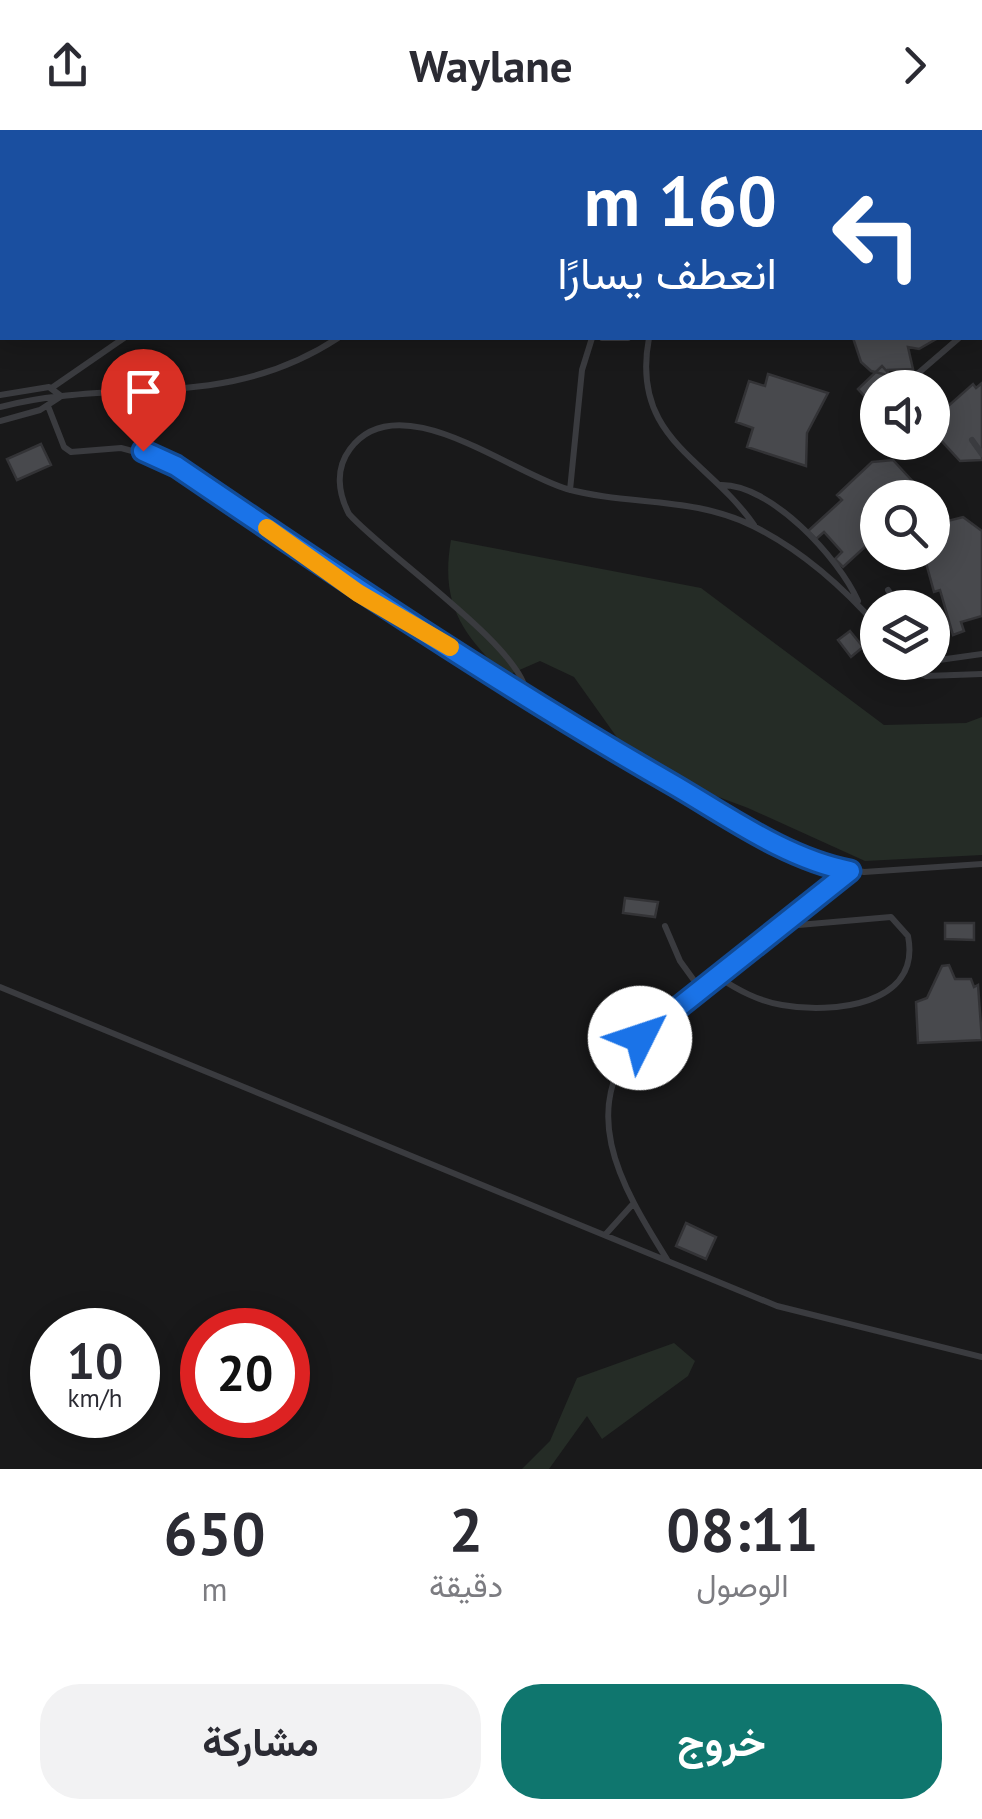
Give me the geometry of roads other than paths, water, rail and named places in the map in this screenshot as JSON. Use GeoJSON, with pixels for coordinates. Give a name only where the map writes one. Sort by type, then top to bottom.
{"type":"FeatureCollection","features":[{"type":"Feature","properties":{"kind":"lane"},"geometry":{"type":"LineString","coordinates":[[0,394],[53,388],[121,340]]}},
{"type":"Feature","properties":{"kind":"lane"},"geometry":{"type":"LineString","coordinates":[[0,407],[61,396],[158,393],[247,379],[303,359],[335,340]]}},
{"type":"Feature","properties":{"kind":"lane"},"geometry":{"type":"LineString","coordinates":[[570,490],[582,370],[591,340]]}},
{"type":"Feature","properties":{"kind":"lane"},"geometry":{"type":"LineString","coordinates":[[649,340],[646,363],[652,402],[680,450],[754,526],[821,571],[860,606]]}},
{"type":"Feature","properties":{"kind":"lane"},"geometry":{"type":"LineString","coordinates":[[923,370],[957,340]]}},
{"type":"Feature","properties":{"kind":"lane"},"geometry":{"type":"LineString","coordinates":[[53,388],[61,396]]}},
{"type":"Feature","properties":{"kind":"lane"},"geometry":{"type":"LineString","coordinates":[[0,421],[48,406],[61,396]]}},
{"type":"Feature","properties":{"kind":"lane"},"geometry":{"type":"LineString","coordinates":[[48,406],[64,447],[71,452],[120,448],[166,460],[358,593],[599,744],[798,855],[850,871],[982,864]]}},
{"type":"Feature","properties":{"kind":"lane"},"geometry":{"type":"LineString","coordinates":[[526,695],[522,674],[498,648],[349,514],[340,492],[340,469],[350,448],[368,433],[390,426],[417,427],[458,438],[516,470],[570,490],[687,504],[754,526]]}},
{"type":"Feature","properties":{"kind":"lane"},"geometry":{"type":"LineString","coordinates":[[977,443],[982,454]]}},
{"type":"Feature","properties":{"kind":"lane"},"geometry":{"type":"LineString","coordinates":[[718,486],[742,489],[794,520],[841,570],[860,606]]}},
{"type":"Feature","properties":{"kind":"lane"},"geometry":{"type":"LineString","coordinates":[[950,658],[982,654]]}},
{"type":"Feature","properties":{"kind":"lane"},"geometry":{"type":"LineString","coordinates":[[950,675],[982,674]]}},
{"type":"Feature","properties":{"kind":"lane"},"geometry":{"type":"LineString","coordinates":[[668,1261],[633,1204],[612,1156],[608,1122],[612,1092],[640,1038],[850,871]]}},
{"type":"Feature","properties":{"kind":"lane"},"geometry":{"type":"LineString","coordinates":[[718,977],[770,1002],[825,1008],[879,997],[897,984],[906,969],[908,936],[891,917],[784,926]]}},
{"type":"Feature","properties":{"kind":"lane"},"geometry":{"type":"LineString","coordinates":[[665,926],[680,962],[701,990]]}},
{"type":"Feature","properties":{"kind":"lane"},"geometry":{"type":"LineString","coordinates":[[0,986],[810,1317],[982,1357]]}},
{"type":"Feature","properties":{"kind":"lane"},"geometry":{"type":"LineString","coordinates":[[605,1234],[633,1204]]}}]}
